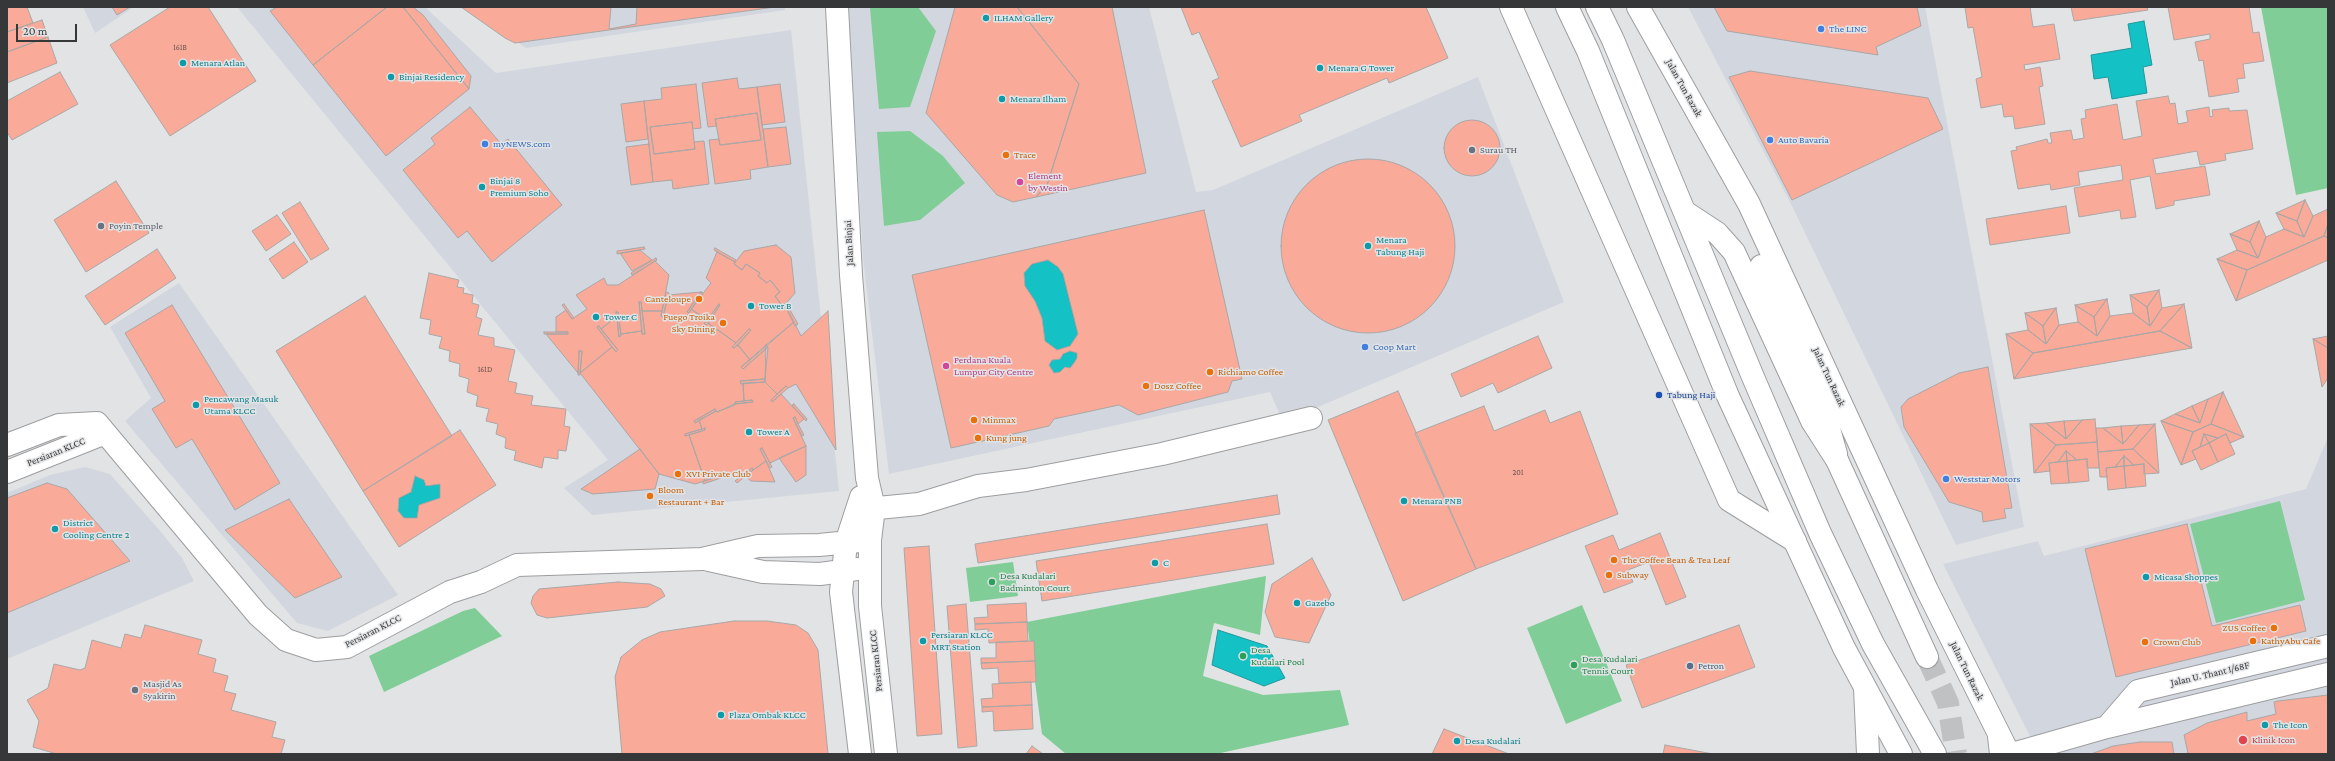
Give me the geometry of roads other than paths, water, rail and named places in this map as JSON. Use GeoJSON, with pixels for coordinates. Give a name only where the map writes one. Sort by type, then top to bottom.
{"type":"FeatureCollection","features":[{"type":"Feature","properties":{"kind":"main road","name":"Jalan Binjai"},"geometry":{"type":"LineString","coordinates":[[837,7],[851,275],[867,478]]}},
{"type":"Feature","properties":{"kind":"main road"},"geometry":{"type":"LineString","coordinates":[[1567,7],[1588,51],[1728,394],[1844,648],[1901,754]]}},
{"type":"Feature","properties":{"kind":"main road"},"geometry":{"type":"LineString","coordinates":[[1597,7],[1820,533],[1874,644],[1935,754]]}},
{"type":"Feature","properties":{"kind":"main road","name":"Jalan Tun Razak"},"geometry":{"type":"LineString","coordinates":[[1638,7],[1749,204],[1927,590],[2003,748]]}},
{"type":"Feature","properties":{"kind":"main road"},"geometry":{"type":"LineString","coordinates":[[1514,11],[1729,500],[1795,541]]}},
{"type":"Feature","properties":{"kind":"main road"},"geometry":{"type":"LineString","coordinates":[[1749,204],[1752,245],[1822,404],[1837,460]]}},
{"type":"Feature","properties":{"kind":"main road"},"geometry":{"type":"LineString","coordinates":[[1685,212],[1717,233],[1734,252],[1812,421],[1837,460],[1927,657]]}},
{"type":"Feature","properties":{"kind":"main road"},"geometry":{"type":"LineString","coordinates":[[860,754],[841,592],[846,543],[866,509],[919,504],[978,486],[1026,480],[1162,454],[1311,418]]}},
{"type":"Feature","properties":{"kind":"main road","name":"Persiaran KLCC"},"geometry":{"type":"LineString","coordinates":[[7,445],[59,424],[97,423],[258,615],[286,640],[316,650],[347,647],[430,602],[518,565],[702,559],[758,546],[846,543],[870,540]]}},
{"type":"Feature","properties":{"kind":"main road","name":"Persiaran KLCC"},"geometry":{"type":"LineString","coordinates":[[7,472],[105,433]]}},
{"type":"Feature","properties":{"kind":"main road","name":"Persiaran KLCC"},"geometry":{"type":"LineString","coordinates":[[867,478],[866,509],[870,540],[870,606],[886,754]]}},
{"type":"Feature","properties":{"kind":"main road","name":"Persiaran KLCC"},"geometry":{"type":"LineString","coordinates":[[702,559],[763,572],[820,574],[869,567]]}},
{"type":"Feature","properties":{"kind":"main road","name":"Jalan U. Thant 1/68F"},"geometry":{"type":"LineString","coordinates":[[2107,727],[2138,691],[2328,646]]}},
{"type":"Feature","properties":{"kind":"main road"},"geometry":{"type":"LineString","coordinates":[[2012,754],[2107,727],[2328,674]]}},
{"type":"Feature","properties":{"kind":"main road"},"geometry":{"type":"LineString","coordinates":[[1865,688],[1868,754]]}},
{"type":"Feature","properties":{"kind":"water"},"geometry":{"type":"Polygon","coordinates":[[[2144,21],[2152,65],[2143,67],[2147,93],[2112,99],[2108,77],[2094,79],[2091,55],[2132,48],[2128,24],[2144,21]]]}},
{"type":"Feature","properties":{"kind":"water"},"geometry":{"type":"Polygon","coordinates":[[[1048,260],[1058,267],[1063,274],[1078,334],[1070,346],[1057,350],[1045,341],[1042,318],[1035,301],[1025,286],[1024,273],[1032,264],[1048,260]]]}},
{"type":"Feature","properties":{"kind":"water"},"geometry":{"type":"Polygon","coordinates":[[[1070,351],[1077,353],[1077,358],[1074,363],[1070,368],[1065,367],[1060,372],[1054,373],[1049,365],[1052,360],[1070,351]]]}},
{"type":"Feature","properties":{"kind":"water"},"geometry":{"type":"Polygon","coordinates":[[[415,476],[424,480],[426,486],[440,484],[440,498],[419,505],[417,518],[404,518],[398,511],[399,498],[411,492],[415,476]]]}},
{"type":"Feature","properties":{"kind":"water","name":"Desa Kudalari Pool"},"geometry":{"type":"Polygon","coordinates":[[[1218,630],[1267,646],[1285,678],[1264,686],[1212,665],[1218,630]]]}},
{"type":"Feature","properties":{"kind":"tunnel"},"geometry":{"type":"LineString","coordinates":[[1927,657],[1948,703],[1956,754]]}},
{"type":"Feature","properties":{"kind":"place","name":"ILHAM Gallery"},"geometry":{"type":"Point","coordinates":[986,18]}},
{"type":"Feature","properties":{"kind":"place","name":"The LINC"},"geometry":{"type":"Point","coordinates":[1821,29]}},
{"type":"Feature","properties":{"kind":"place","name":"Menara Atlan"},"geometry":{"type":"Point","coordinates":[183,63]}},
{"type":"Feature","properties":{"kind":"place","name":"Menara G Tower"},"geometry":{"type":"Point","coordinates":[1320,68]}},
{"type":"Feature","properties":{"kind":"place","name":"Binjai Residency"},"geometry":{"type":"Point","coordinates":[391,77]}},
{"type":"Feature","properties":{"kind":"place","name":"Menara Ilham"},"geometry":{"type":"Point","coordinates":[1002,99]}},
{"type":"Feature","properties":{"kind":"place","name":"Auto Bavaria"},"geometry":{"type":"Point","coordinates":[1770,140]}},
{"type":"Feature","properties":{"kind":"place","name":"myNEWS.com"},"geometry":{"type":"Point","coordinates":[485,144]}},
{"type":"Feature","properties":{"kind":"place","name":"Surau TH"},"geometry":{"type":"Point","coordinates":[1472,150]}},
{"type":"Feature","properties":{"kind":"place","name":"Trace"},"geometry":{"type":"Point","coordinates":[1006,155]}},
{"type":"Feature","properties":{"kind":"place","name":"Element by Westin"},"geometry":{"type":"Point","coordinates":[1020,182]}},
{"type":"Feature","properties":{"kind":"place","name":"Binjai 8 Premium Soho"},"geometry":{"type":"Point","coordinates":[482,187]}},
{"type":"Feature","properties":{"kind":"place","name":"Poyin Temple"},"geometry":{"type":"Point","coordinates":[101,226]}},
{"type":"Feature","properties":{"kind":"place","name":"Menara Tabung Haji"},"geometry":{"type":"Point","coordinates":[1368,246]}},
{"type":"Feature","properties":{"kind":"place","name":"Canteloupe"},"geometry":{"type":"Point","coordinates":[699,299]}},
{"type":"Feature","properties":{"kind":"place","name":"Tower B"},"geometry":{"type":"Point","coordinates":[751,306]}},
{"type":"Feature","properties":{"kind":"place","name":"Tower C"},"geometry":{"type":"Point","coordinates":[596,317]}},
{"type":"Feature","properties":{"kind":"place","name":"Fuego Troika Sky Dining"},"geometry":{"type":"Point","coordinates":[723,323]}},
{"type":"Feature","properties":{"kind":"place","name":"Coop Mart"},"geometry":{"type":"Point","coordinates":[1365,347]}},
{"type":"Feature","properties":{"kind":"place","name":"Perdana Kuala Lumpur City Centre"},"geometry":{"type":"Point","coordinates":[946,366]}},
{"type":"Feature","properties":{"kind":"place","name":"Richiamo Coffee"},"geometry":{"type":"Point","coordinates":[1210,372]}},
{"type":"Feature","properties":{"kind":"place","name":"Dosz Coffee"},"geometry":{"type":"Point","coordinates":[1146,386]}},
{"type":"Feature","properties":{"kind":"place","name":"Tabung Haji"},"geometry":{"type":"Point","coordinates":[1659,395]}},
{"type":"Feature","properties":{"kind":"place","name":"Pencawang Masuk Utama KLCC"},"geometry":{"type":"Point","coordinates":[196,405]}},
{"type":"Feature","properties":{"kind":"place","name":"Minmax"},"geometry":{"type":"Point","coordinates":[974,420]}},
{"type":"Feature","properties":{"kind":"place","name":"Tower A"},"geometry":{"type":"Point","coordinates":[749,432]}},
{"type":"Feature","properties":{"kind":"place","name":"Kung jung"},"geometry":{"type":"Point","coordinates":[978,438]}},
{"type":"Feature","properties":{"kind":"place","name":"XVI Private Club"},"geometry":{"type":"Point","coordinates":[678,474]}},
{"type":"Feature","properties":{"kind":"place","name":"Weststar Motors"},"geometry":{"type":"Point","coordinates":[1946,479]}},
{"type":"Feature","properties":{"kind":"place","name":"Bloom Restaurant + Bar"},"geometry":{"type":"Point","coordinates":[650,496]}},
{"type":"Feature","properties":{"kind":"place","name":"Menara PNB"},"geometry":{"type":"Point","coordinates":[1404,501]}},
{"type":"Feature","properties":{"kind":"place","name":"District Cooling Centre 2"},"geometry":{"type":"Point","coordinates":[55,529]}},
{"type":"Feature","properties":{"kind":"place","name":"The Coffee Bean & Tea Leaf"},"geometry":{"type":"Point","coordinates":[1614,560]}},
{"type":"Feature","properties":{"kind":"place","name":"C"},"geometry":{"type":"Point","coordinates":[1155,563]}},
{"type":"Feature","properties":{"kind":"place","name":"Subway"},"geometry":{"type":"Point","coordinates":[1609,575]}},
{"type":"Feature","properties":{"kind":"place","name":"Micasa Shoppes"},"geometry":{"type":"Point","coordinates":[2146,577]}},
{"type":"Feature","properties":{"kind":"place","name":"Desa Kudalari Badminton Court"},"geometry":{"type":"Point","coordinates":[992,582]}},
{"type":"Feature","properties":{"kind":"place","name":"Gazebo"},"geometry":{"type":"Point","coordinates":[1297,603]}},
{"type":"Feature","properties":{"kind":"place","name":"ZUS Coffee"},"geometry":{"type":"Point","coordinates":[2274,628]}},
{"type":"Feature","properties":{"kind":"place","name":"Persiaran KLCC MRT Station"},"geometry":{"type":"Point","coordinates":[923,641]}},
{"type":"Feature","properties":{"kind":"place","name":"KathyAbu Cafe"},"geometry":{"type":"Point","coordinates":[2253,641]}},
{"type":"Feature","properties":{"kind":"place","name":"Crown Club"},"geometry":{"type":"Point","coordinates":[2145,642]}},
{"type":"Feature","properties":{"kind":"place","name":"Desa Kudalari Pool"},"geometry":{"type":"Point","coordinates":[1243,656]}},
{"type":"Feature","properties":{"kind":"place","name":"Desa Kudalari Tennis Court"},"geometry":{"type":"Point","coordinates":[1574,665]}},
{"type":"Feature","properties":{"kind":"place","name":"Petron"},"geometry":{"type":"Point","coordinates":[1690,666]}},
{"type":"Feature","properties":{"kind":"place","name":"Masjid As Syakirin"},"geometry":{"type":"Point","coordinates":[135,690]}},
{"type":"Feature","properties":{"kind":"place","name":"Plaza Ombak KLCC"},"geometry":{"type":"Point","coordinates":[721,715]}},
{"type":"Feature","properties":{"kind":"place","name":"The Icon"},"geometry":{"type":"Point","coordinates":[2265,725]}},
{"type":"Feature","properties":{"kind":"place","name":"Klinik Icon"},"geometry":{"type":"Point","coordinates":[2243,740]}},
{"type":"Feature","properties":{"kind":"place","name":"Desa Kudalari"},"geometry":{"type":"Point","coordinates":[1457,741]}}]}
